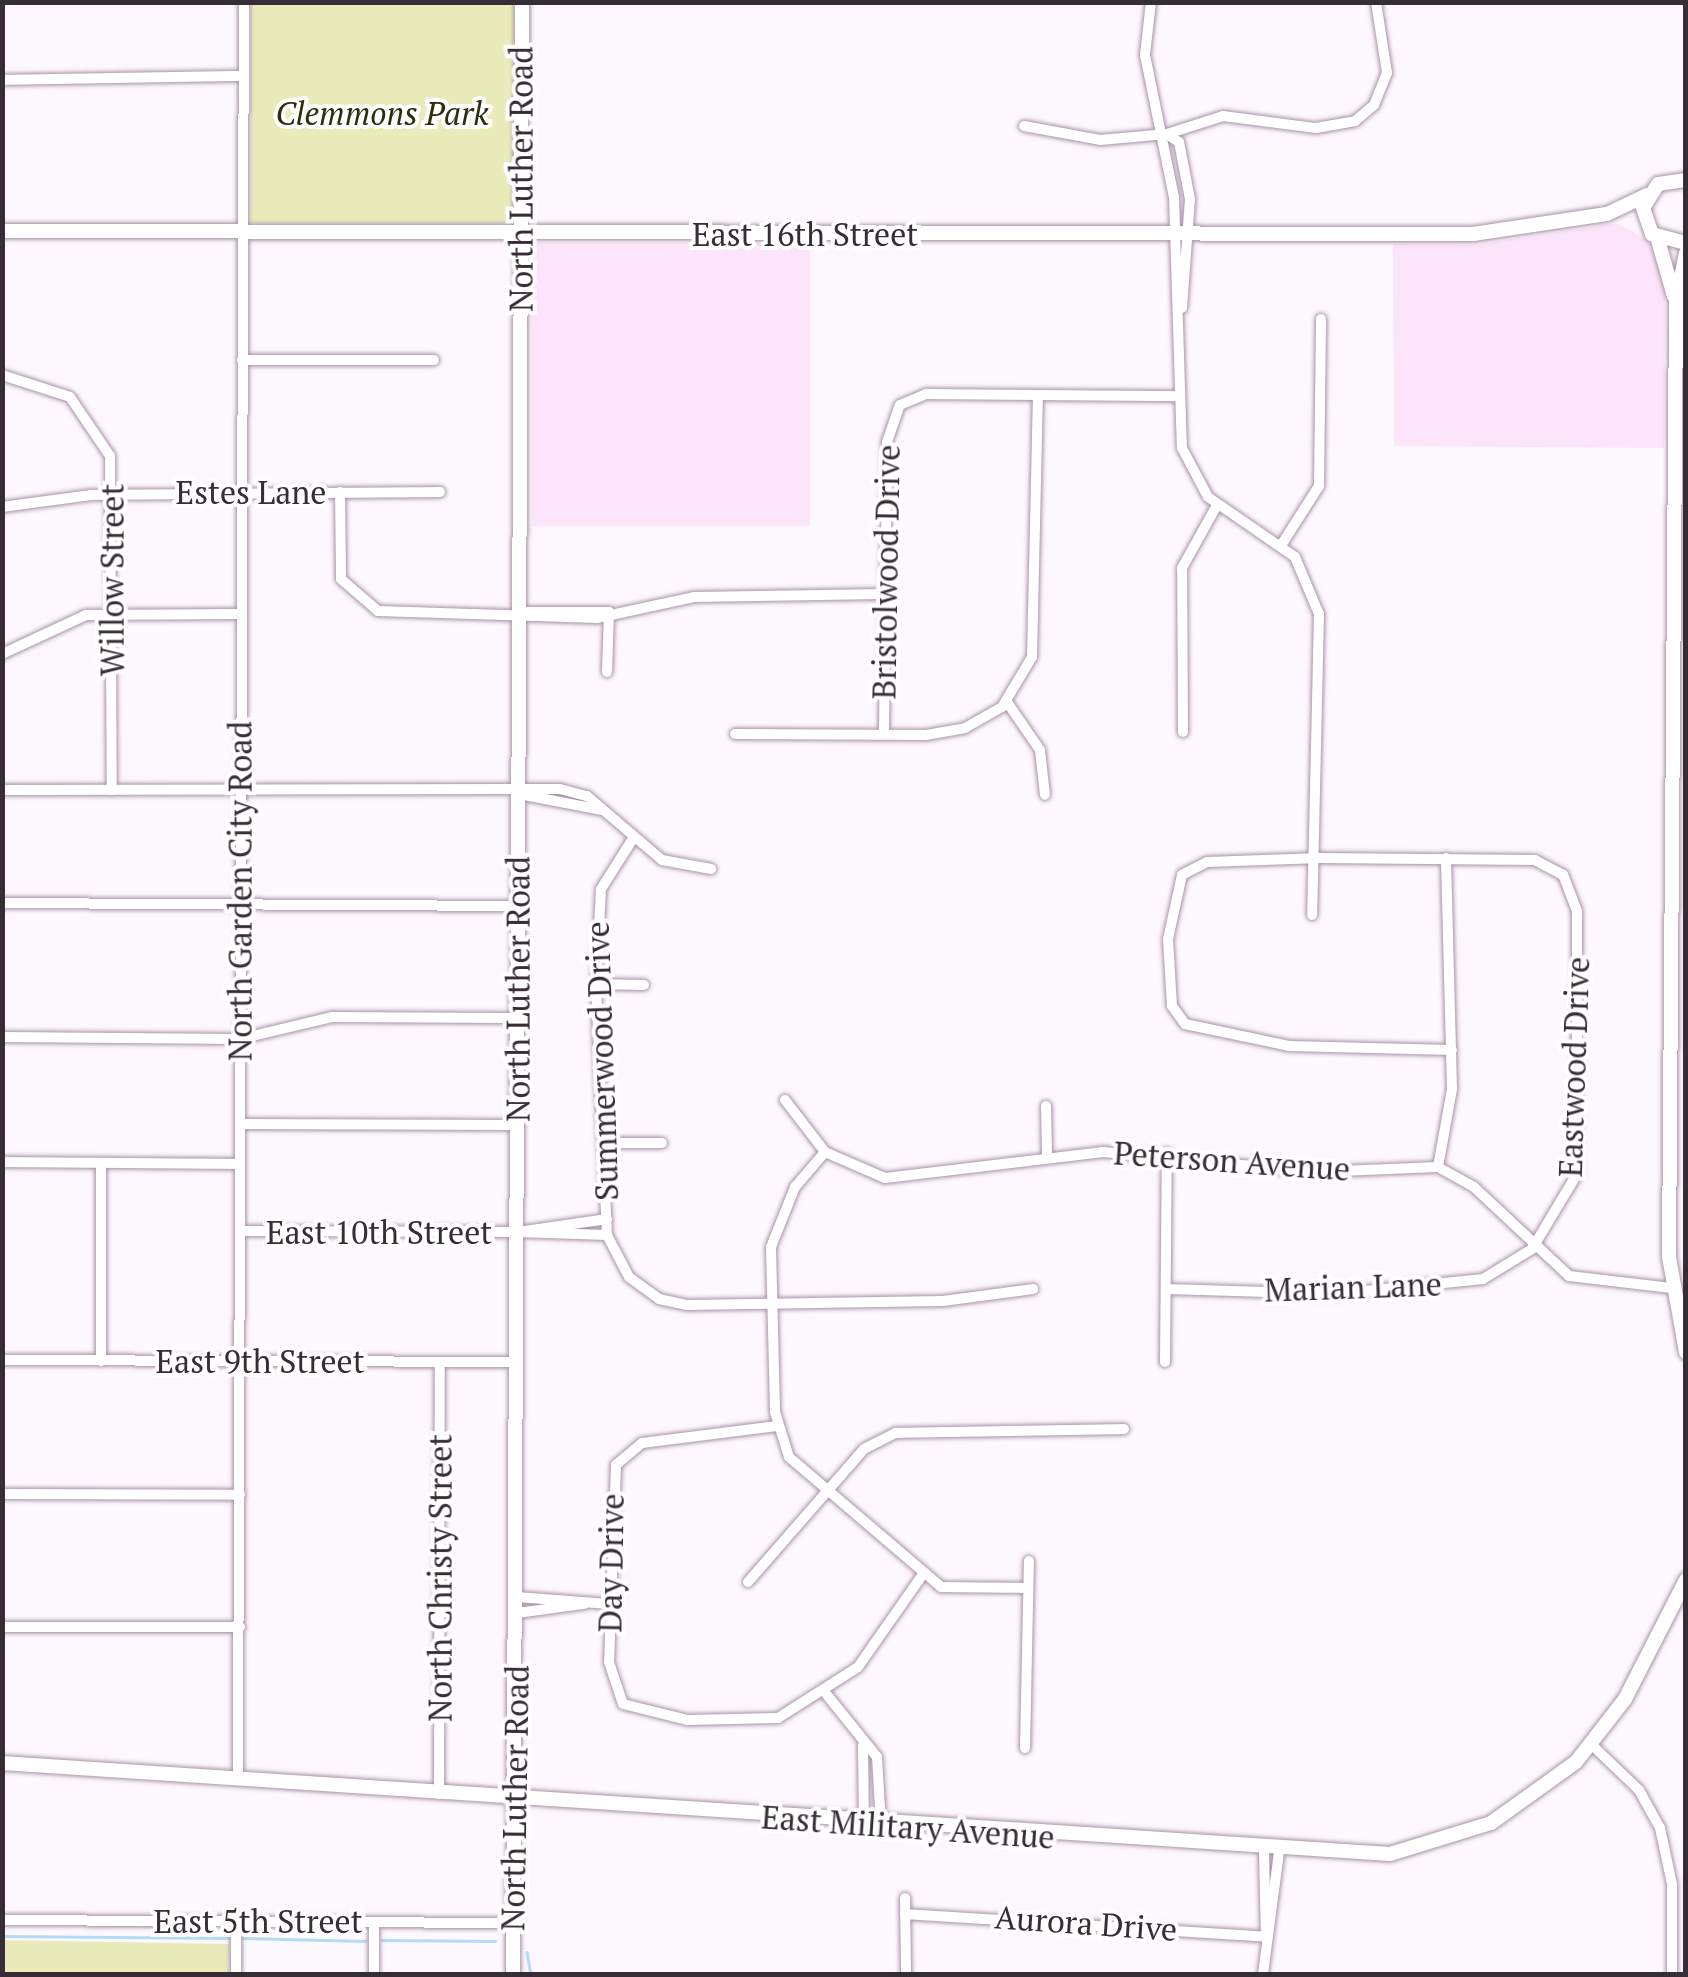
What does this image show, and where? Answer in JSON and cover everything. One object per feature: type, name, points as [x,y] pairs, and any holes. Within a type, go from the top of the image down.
[{"type":"main road","name":"North Luther Road","points":[[513,1974],[522,2]]},
{"type":"main road","name":"East 16th Street","points":[[2,231],[1473,234],[1607,214],[1686,180]]},
{"type":"main road","points":[[1647,195],[1646,224],[1658,240],[1676,302]]},
{"type":"main road","name":"East 16th Street","points":[[1607,214],[1646,224]]},
{"type":"main road","points":[[1658,240],[1686,243]]},
{"type":"main road","points":[[1686,254],[1676,302],[1671,1288],[1686,1352]]},
{"type":"main road","name":"East Military Avenue","points":[[2,1763],[1272,1852],[1390,1854],[1455,1837],[1524,1803],[1592,1745],[1686,1580]]},
{"type":"main road","points":[[1665,1622],[1686,1598]]},
{"type":"street","name":"North Garden City Road","points":[[238,1780],[244,2]]},
{"type":"street","points":[[1150,2],[1146,55],[1167,134],[1179,142],[1188,177],[1181,235],[1180,319],[1180,396],[1188,464],[1218,505],[1282,544],[1320,614],[1320,858],[1312,914]]},
{"type":"street","points":[[1024,126],[1100,140],[1167,134],[1224,116],[1316,128],[1365,115],[1387,73],[1376,2]]},
{"type":"street","points":[[2,80],[243,76]]},
{"type":"street","points":[[1282,544],[1319,486],[1321,319]]},
{"type":"street","points":[[242,360],[434,360]]},
{"type":"street","name":"Willow Street","points":[[2,375],[56,387],[85,410],[107,444],[115,494],[112,790]]},
{"type":"street","name":"Bristolwood Drive","points":[[884,734],[895,412],[926,394],[1038,395]]},
{"type":"street","points":[[735,734],[884,734],[965,728],[1006,702],[1028,671],[1035,630],[1038,395],[1180,396]]},
{"type":"street","name":"Estes Lane","points":[[2,506],[115,494],[241,490],[440,492]]},
{"type":"street","points":[[340,492],[341,579],[363,606],[610,612],[694,597],[886,594]]},
{"type":"street","points":[[1183,732],[1182,568],[1218,505]]},
{"type":"street","points":[[607,672],[610,612]]},
{"type":"street","points":[[2,654],[67,620],[241,614]]},
{"type":"street","points":[[1006,702],[1040,750],[1045,795]]},
{"type":"street","points":[[2,790],[575,792],[603,810],[662,860],[711,869]]},
{"type":"street","points":[[519,794],[603,810]]},
{"type":"street","name":"Summerwood Drive","points":[[607,1235],[608,1143],[596,1076],[602,889],[634,837]]},
{"type":"street","points":[[1452,1050],[1289,1046],[1201,1031],[1177,1018],[1168,939],[1182,875],[1208,862],[1446,858],[1452,1050],[1438,1167],[1474,1187],[1532,1249],[1591,1284],[1671,1288]]},
{"type":"street","name":"Eastwood Drive","points":[[1446,858],[1535,860],[1563,875],[1577,911],[1577,1174],[1532,1249]]},
{"type":"street","points":[[2,903],[519,906]]},
{"type":"street","points":[[596,984],[644,984]]},
{"type":"street","points":[[2,1037],[240,1039],[332,1016],[518,1018]]},
{"type":"street","name":"Peterson Avenue","points":[[785,1100],[825,1152],[858,1172],[911,1180],[1047,1154],[1167,1152],[1315,1172],[1438,1167]]},
{"type":"street","points":[[1046,1106],[1047,1154]]},
{"type":"street","points":[[240,1124],[518,1124]]},
{"type":"street","points":[[608,1143],[662,1143]]},
{"type":"street","points":[[825,1152],[777,1222],[771,1304],[777,1426],[789,1457],[923,1574],[959,1593],[1028,1588]]},
{"type":"street","points":[[1165,1362],[1167,1152]]},
{"type":"street","points":[[2,1162],[240,1164]]},
{"type":"street","points":[[101,1163],[101,1361]]},
{"type":"street","points":[[518,1232],[607,1220]]},
{"type":"street","name":"East 10th Street","points":[[240,1232],[518,1232]]},
{"type":"street","points":[[518,1232],[607,1235],[629,1277],[659,1299],[771,1304],[943,1302],[1033,1288]]},
{"type":"street","name":"Marian Lane","points":[[1166,1289],[1400,1290],[1483,1279],[1532,1249]]},
{"type":"street","name":"East 9th Street","points":[[2,1360],[517,1362]]},
{"type":"street","name":"North Christy Street","points":[[440,1362],[440,1794]]},
{"type":"street","name":"Day Drive","points":[[777,1426],[629,1449],[611,1485],[609,1604],[618,1698],[643,1714],[760,1722],[827,1695]]},
{"type":"street","points":[[748,1582],[864,1450],[896,1433],[1124,1429]]},
{"type":"street","points":[[2,1494],[240,1494]]},
{"type":"street","points":[[1026,1748],[1029,1562]]},
{"type":"street","points":[[881,1825],[884,1778],[827,1695],[877,1644],[923,1574]]},
{"type":"street","points":[[517,1605],[609,1604]]},
{"type":"street","points":[[2,1627],[240,1627]]},
{"type":"street","points":[[864,1745],[864,1824]]},
{"type":"street","points":[[1592,1745],[1639,1790],[1660,1828],[1672,1884],[1672,1974]]},
{"type":"street","points":[[1263,1974],[1272,1852]]},
{"type":"street","points":[[905,1898],[906,1974]]},
{"type":"street","name":"Aurora Drive","points":[[905,1914],[1266,1936]]},
{"type":"street","name":"East 5th Street","points":[[2,1920],[514,1923]]},
{"type":"street","points":[[236,1921],[236,1974]]},
{"type":"street","points":[[374,1922],[374,1974]]},
{"type":"shaded area","points":[[1617,223],[1648,240],[1665,284],[1664,448],[1394,446],[1393,244],[1474,245]]},
{"type":"shaded area","points":[[532,243],[810,243],[810,526],[532,526]]},
{"type":"green space","name":"Clemmons Park","points":[[251,3],[514,3],[514,223],[251,223]]},
{"type":"green space","points":[[3,1940],[229,1944],[228,1974],[2,1974]]},
{"type":"waterway","points":[[2,1936],[229,1938]]},
{"type":"waterway","points":[[243,1938],[365,1941]]},
{"type":"waterway","points":[[382,1940],[495,1941]]},
{"type":"waterway","points":[[527,1952],[531,1974]]}]
